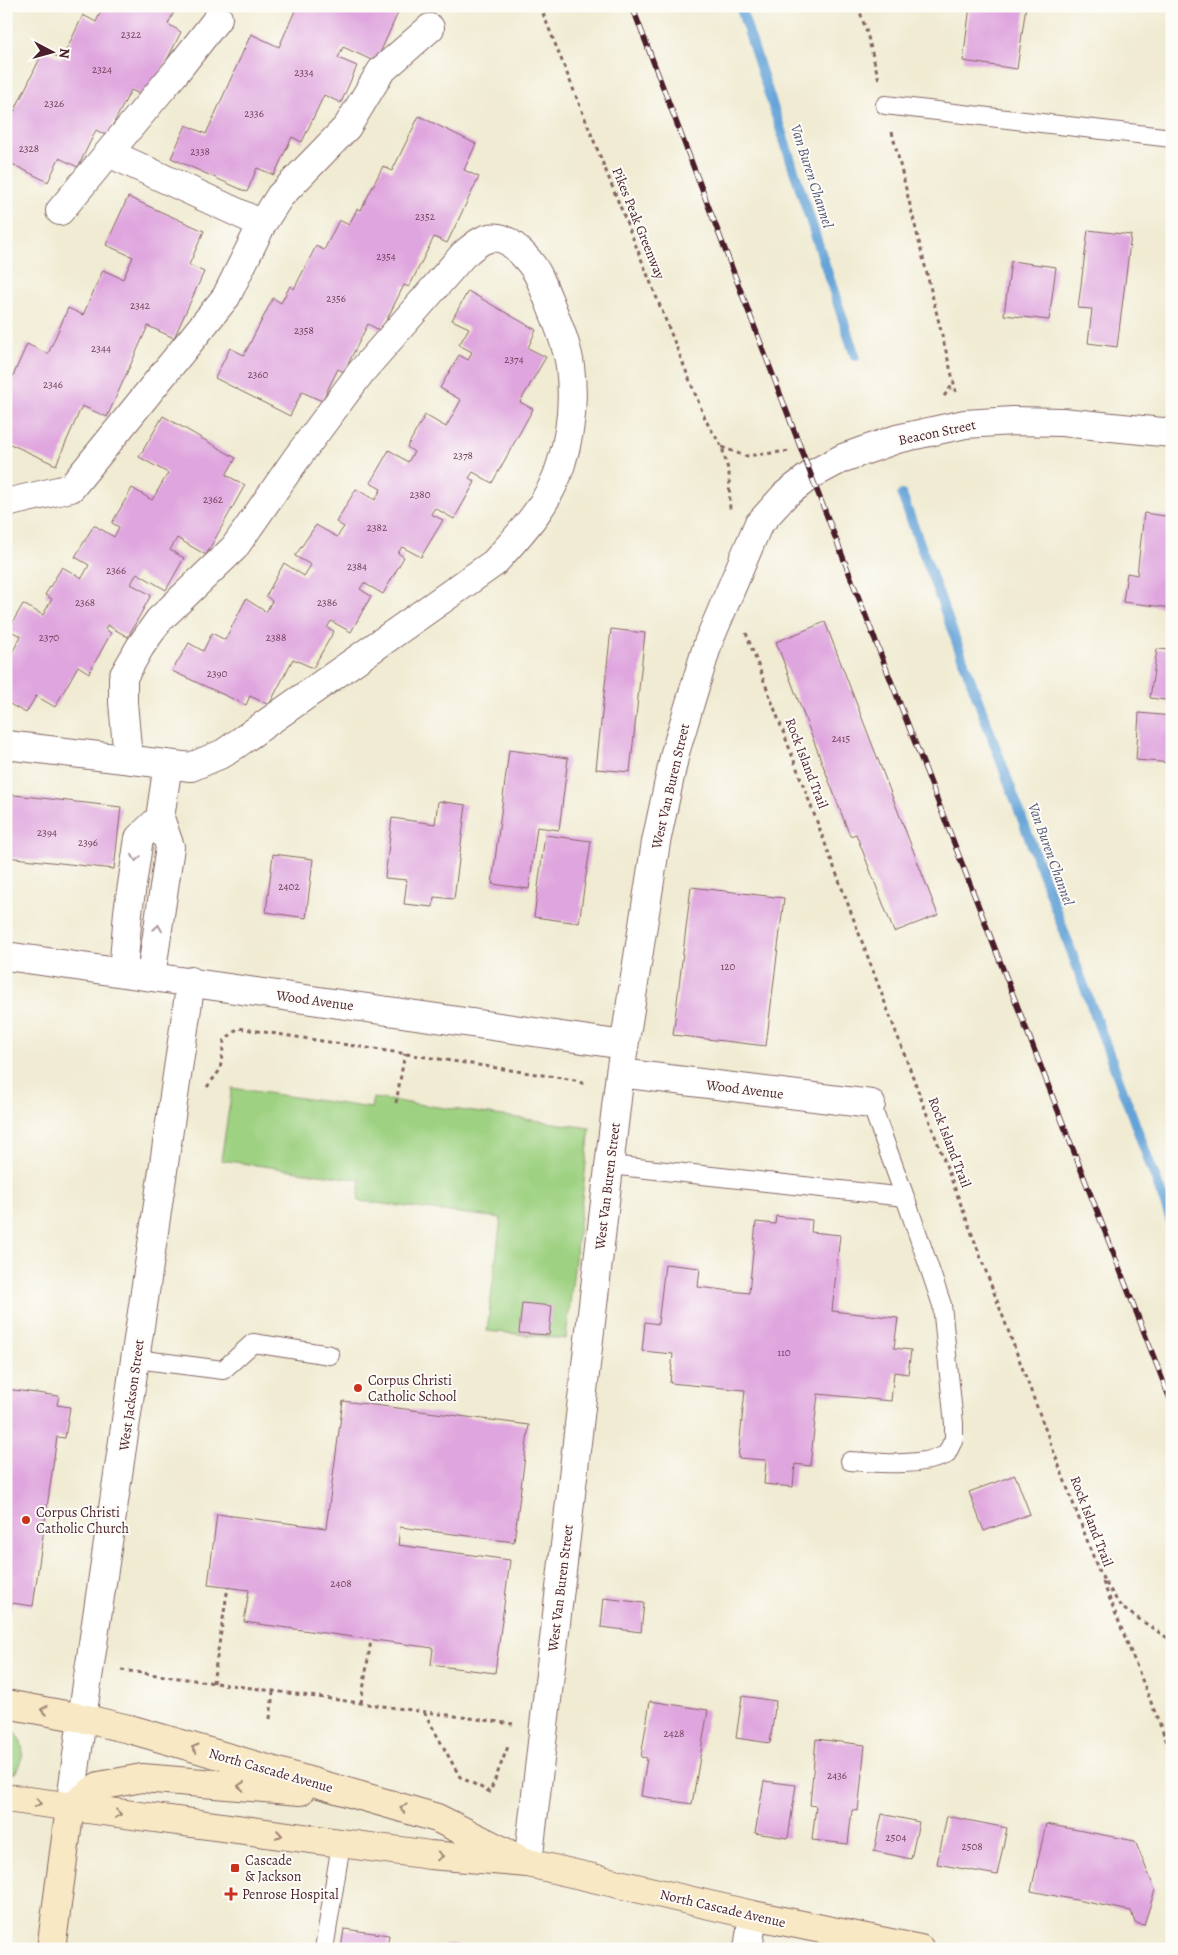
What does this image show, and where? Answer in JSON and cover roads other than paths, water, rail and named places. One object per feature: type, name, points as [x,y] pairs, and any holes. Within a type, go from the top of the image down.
[{"type":"main road","name":"North Cascade Avenue","points":[[6,1704],[82,1718],[133,1730],[437,1818],[528,1863]]},
{"type":"main road","points":[[51,1949],[70,1808],[99,1786],[142,1778],[359,1795]]},
{"type":"main road","name":"North Cascade Avenue","points":[[6,1798],[341,1844],[430,1855],[528,1863],[753,1915],[920,1949]]},
{"type":"street","points":[[60,211],[175,73],[218,18]]},
{"type":"street","points":[[6,503],[71,488],[226,297],[262,224],[280,196],[347,127],[380,70],[430,28]]},
{"type":"street","points":[[109,153],[262,224]]},
{"type":"street","points":[[6,745],[191,767],[224,753],[494,563],[522,533],[546,500],[561,464],[570,428],[572,391],[570,364],[561,333],[537,272],[518,249],[500,238],[482,239],[463,255],[361,372],[296,459],[234,548],[159,620],[140,647],[123,677],[123,702],[128,759]]},
{"type":"street","name":"Beacon Street","points":[[758,525],[785,495],[811,475],[843,458],[897,440],[965,424],[1013,421],[1062,422],[1172,433]]},
{"type":"street","name":"West Van Buren Street","points":[[528,1863],[624,1045],[656,842],[675,754],[708,643],[758,525]]},
{"type":"street","points":[[151,976],[170,847],[160,818],[168,764]]},
{"type":"street","points":[[123,972],[128,912],[139,838],[160,818]]},
{"type":"street","name":"Wood Avenue","points":[[6,956],[191,981],[624,1045]]},
{"type":"street","name":"West Jackson Street","points":[[70,1808],[191,981]]},
{"type":"street","name":"Wood Avenue","points":[[619,1086],[871,1104]]},
{"type":"street","points":[[748,1949],[753,1915]]},
{"type":"lane","points":[[885,105],[1172,138]]},
{"type":"lane","points":[[850,1461],[908,1464],[932,1460],[946,1455],[954,1439],[942,1305],[871,1104]]},
{"type":"lane","points":[[610,1165],[905,1197]]},
{"type":"lane","points":[[136,1359],[222,1370],[253,1344],[330,1355]]},
{"type":"lane","points":[[324,1949],[341,1844]]},
{"type":"waterway","name":"Van Buren Channel","points":[[740,6],[855,356]]},
{"type":"waterway","name":"Van Buren Channel","points":[[902,495],[1172,1223]]},
{"type":"railway","points":[[632,6],[811,475],[1172,1404]]},
{"type":"place","name":"Corpus Christi Catholic School","points":[[358,1388]]},
{"type":"place","name":"Corpus Christi Catholic Church","points":[[26,1520]]},
{"type":"place","name":"Cascade & Jackson","points":[[235,1868]]},
{"type":"place","name":"Penrose Hospital","points":[[231,1894]]}]
